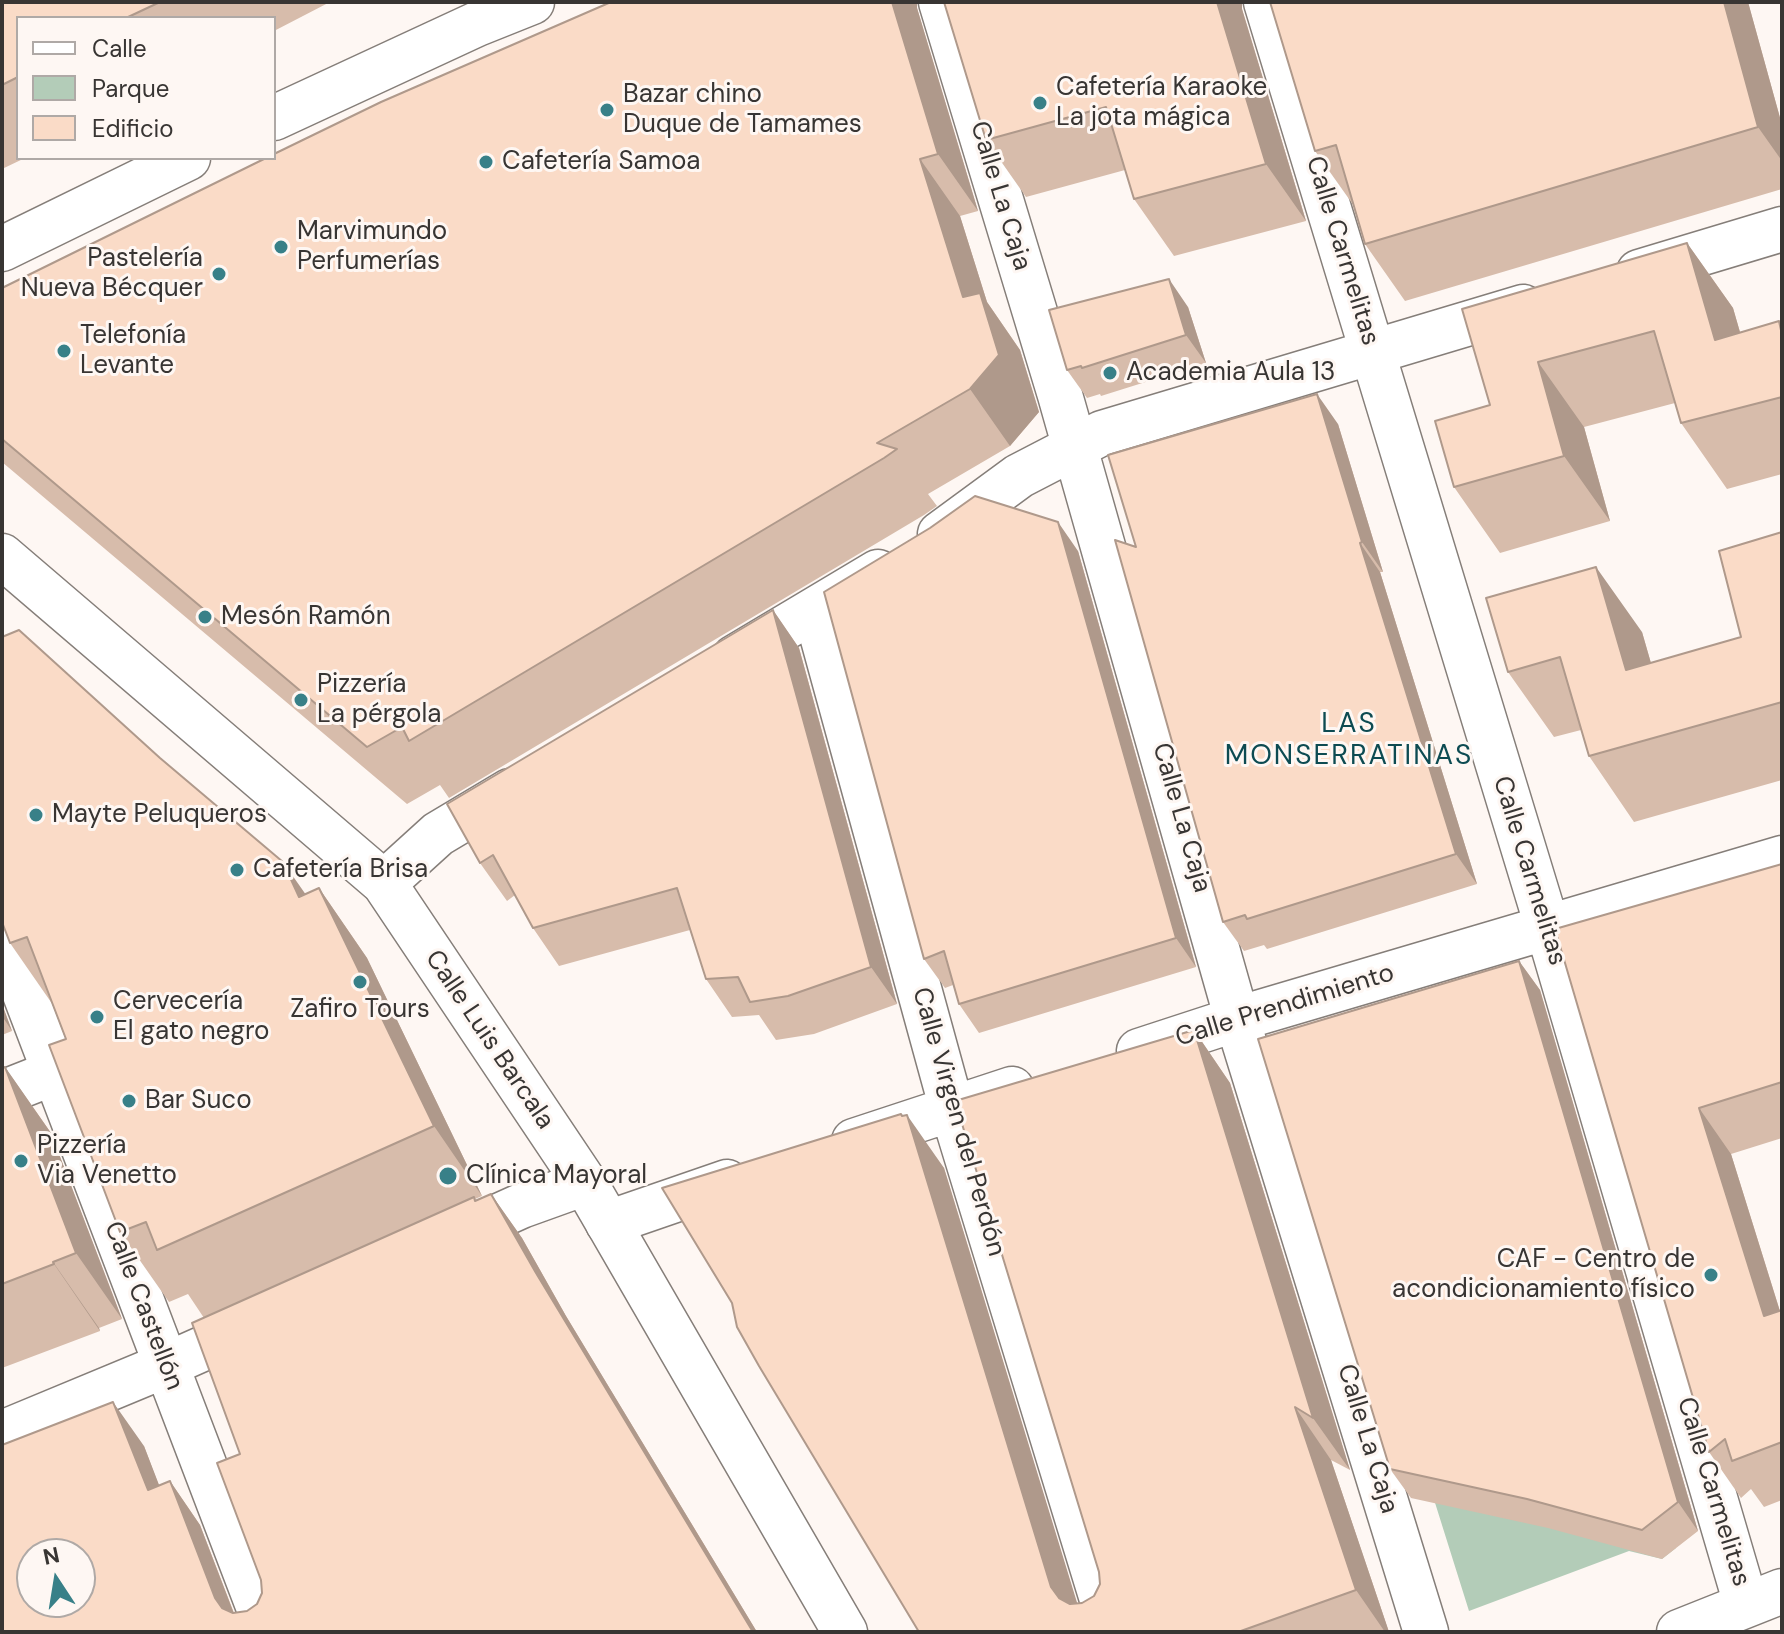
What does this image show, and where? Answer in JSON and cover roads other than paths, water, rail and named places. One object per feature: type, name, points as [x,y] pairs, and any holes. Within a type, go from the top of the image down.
[{"type":"street","points":[[276,117],[471,13],[532,2]]},
{"type":"street","name":"Calle La Caja","points":[[941,2],[1060,395],[1237,1019],[1426,1632]]},
{"type":"street","name":"Calle Carmelitas","points":[[1266,2],[1548,929],[1764,1598]]},
{"type":"street","points":[[2,249],[183,160]]},
{"type":"street","points":[[1599,284],[1782,229]]},
{"type":"street","points":[[694,682],[938,536],[1019,476],[1102,433],[1553,298]]},
{"type":"street","name":"Calle Luis Barcala","points":[[2,556],[384,883],[585,1183],[845,1632]]},
{"type":"street","name":"Calle Virgen del Perdón","points":[[815,610],[952,1109],[1112,1632]]},
{"type":"street","points":[[384,883],[438,834],[546,770]]},
{"type":"street","name":"Calle Prendimiento","points":[[1102,1062],[1782,858]]},
{"type":"street","name":"Calle Castellón","points":[[2,934],[268,1632]]},
{"type":"street","points":[[2,1093],[53,1073]]},
{"type":"street","points":[[811,1155],[1043,1080]]},
{"type":"street","points":[[608,1223],[766,1170]]},
{"type":"street","points":[[408,1257],[521,1206],[585,1183]]},
{"type":"street","points":[[2,1433],[294,1308]]},
{"type":"street","points":[[1679,1632],[1764,1598]]},
{"type":"place","name":"Cafetería Karaoke La jota mágica","points":[[1040,103]]},
{"type":"place","name":"Bazar chino Duque de Tamames","points":[[607,110]]},
{"type":"place","name":"Cafetería Samoa","points":[[486,162]]},
{"type":"place","name":"Marvimundo Perfumerías","points":[[281,247]]},
{"type":"place","name":"Pastelería Nueva Bécquer","points":[[219,274]]},
{"type":"place","name":"Telefonía Levante","points":[[64,351]]},
{"type":"place","name":"Academia Aula 13","points":[[1110,373]]},
{"type":"place","name":"Mesón Ramón","points":[[205,617]]},
{"type":"place","name":"Pizzería La pérgola","points":[[301,700]]},
{"type":"place","name":"Mayte Peluqueros","points":[[36,815]]},
{"type":"place","name":"Cafetería Brisa","points":[[237,870]]},
{"type":"place","name":"Zafiro Tours","points":[[360,982]]},
{"type":"place","name":"Cervecería El gato negro","points":[[97,1017]]},
{"type":"place","name":"Bar Suco","points":[[129,1101]]},
{"type":"place","name":"Pizzería Via Venetto","points":[[21,1161]]},
{"type":"place","name":"Clínica Mayoral","points":[[448,1176]]},
{"type":"place","name":"CAF - Centro de acondicionamiento físico","points":[[1711,1275]]},
{"type":"district","name":"LAS MONSERRATINAS","points":[[1349,741]]}]
